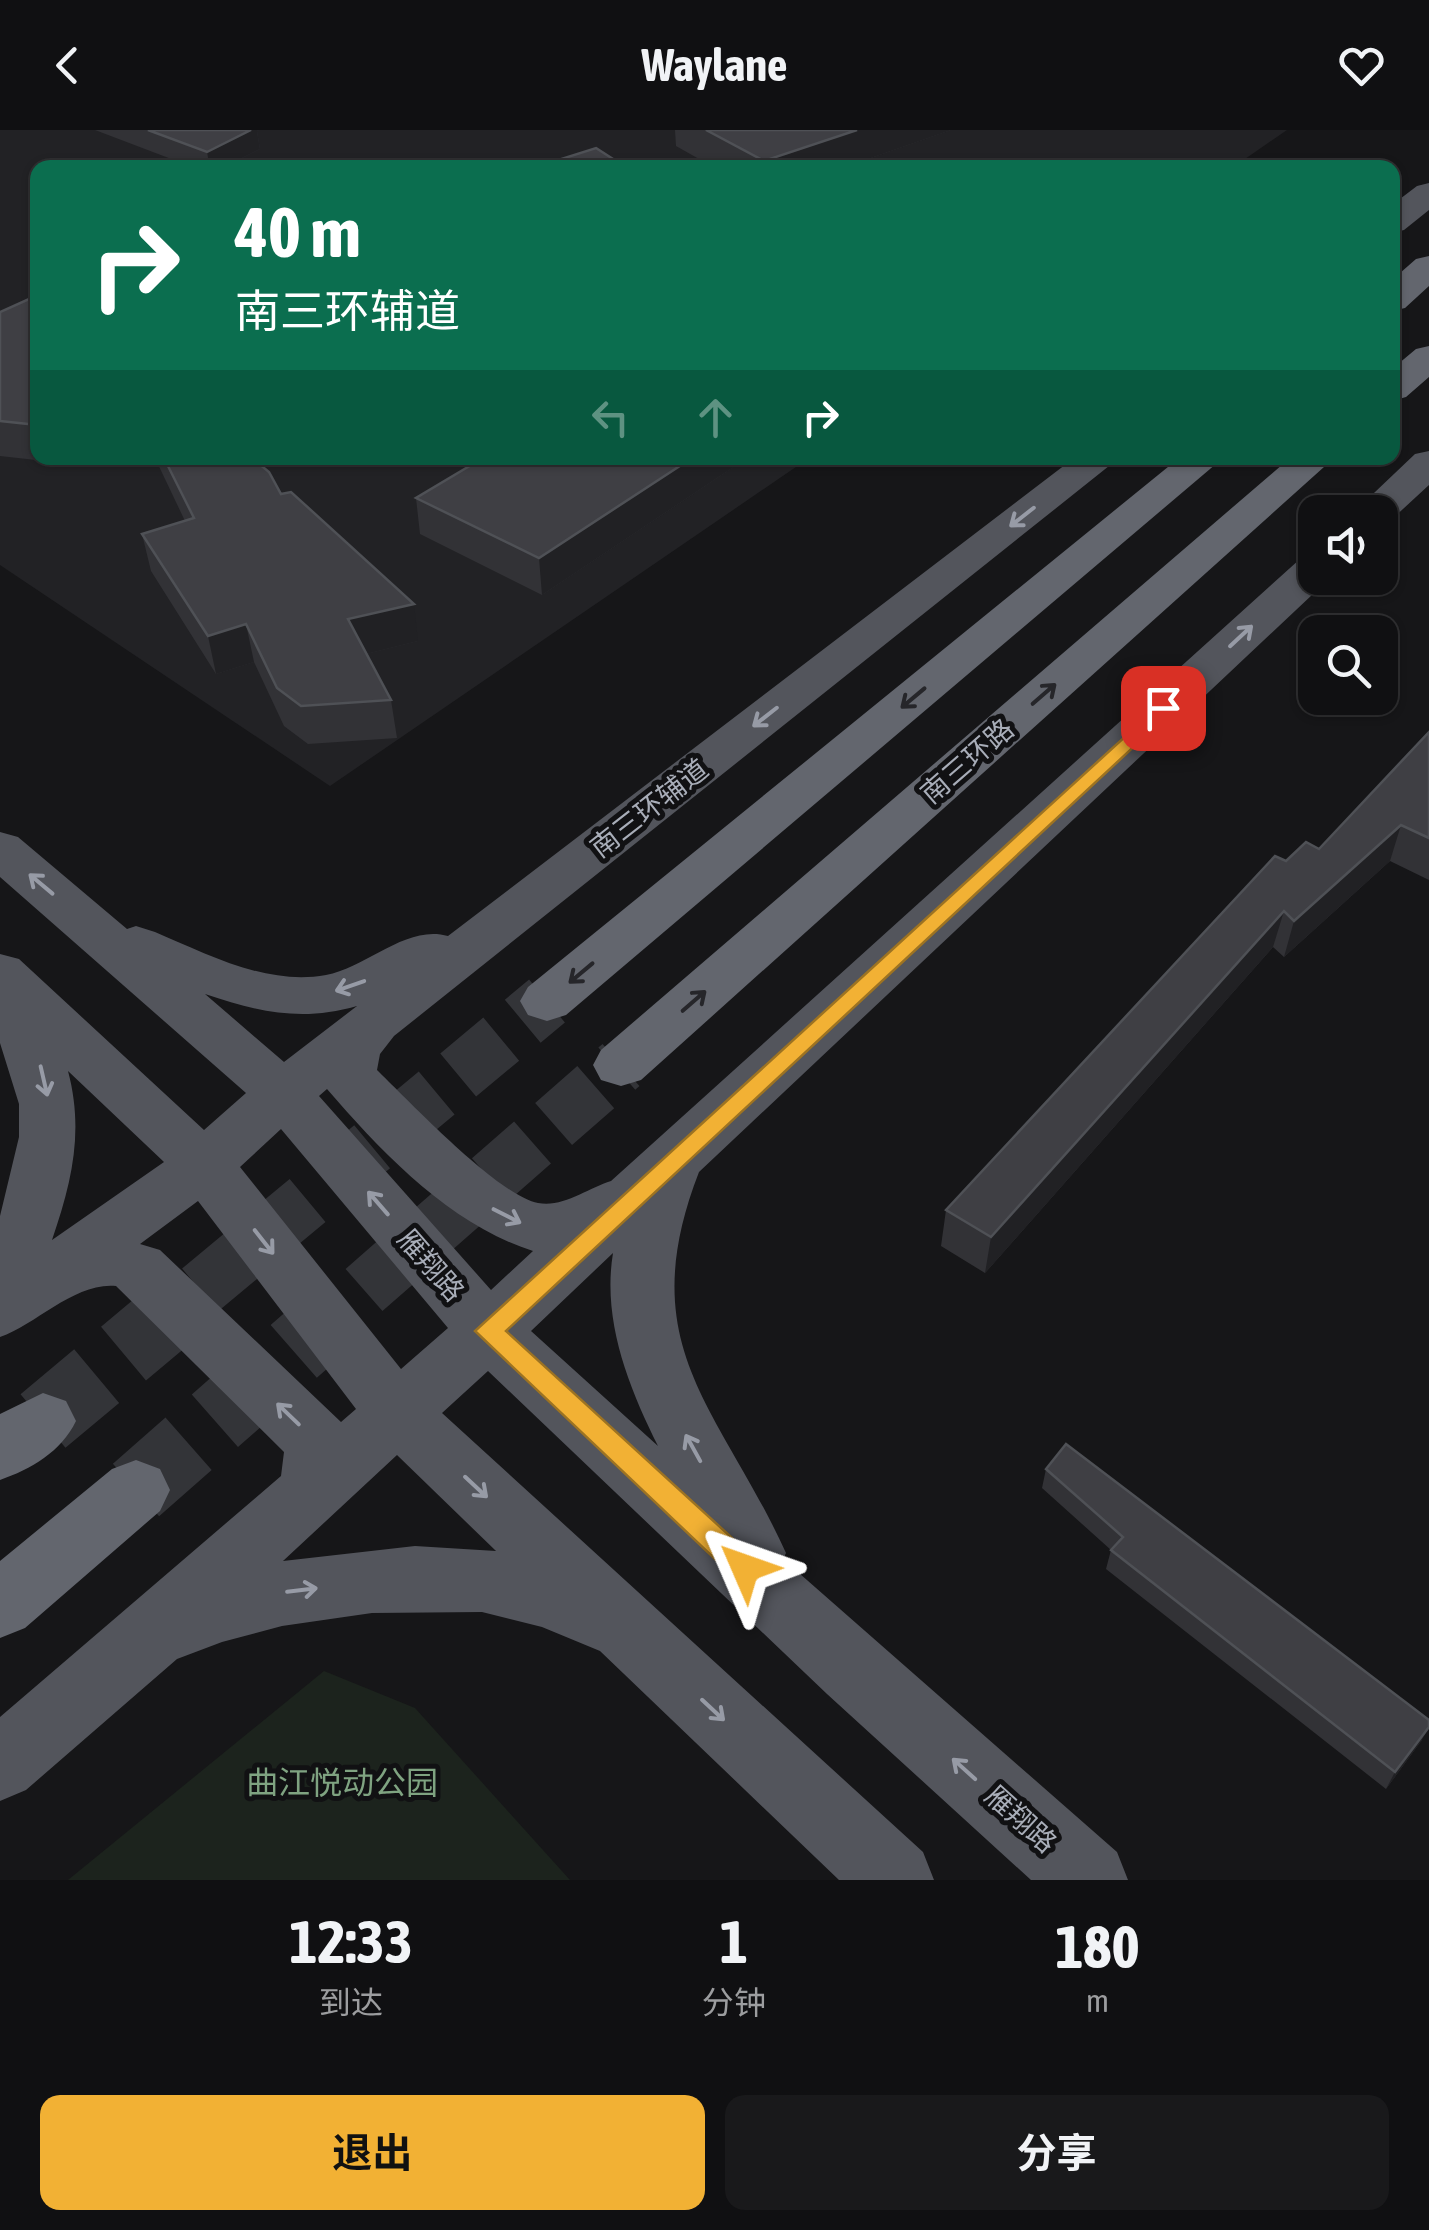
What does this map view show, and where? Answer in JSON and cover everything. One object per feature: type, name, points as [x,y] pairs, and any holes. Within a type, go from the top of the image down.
[{"type":"highway","points":[[1400,293],[1429,268]]},
{"type":"highway","points":[[1400,382],[1429,357]]},
{"type":"highway","points":[[547,1001],[1195,465]]},
{"type":"highway","name":"南三环路","points":[[621,1065],[1306,465]]},
{"type":"highway","points":[[0,1605],[136,1490]]},
{"type":"main road","points":[[1400,217],[1429,194]]},
{"type":"main road","points":[[1394,495],[1429,463]]},
{"type":"main road","name":"南三环辅道","points":[[11,1296],[204,1166],[283,1093],[1090,465]]},
{"type":"main road","points":[[0,1764],[118,1666],[397,1414],[1298,584]]},
{"type":"main road","name":"雁翔路","points":[[0,848],[283,1093],[488,1331],[1089,1880]]},
{"type":"main road","points":[[86,923],[191,969],[306,997],[374,978],[533,899]]},
{"type":"main road","points":[[0,973],[204,1166],[397,1414],[895,1880]]},
{"type":"main road","points":[[0,996],[36,1052],[46,1077],[51,1116],[46,1165],[8,1279],[11,1296],[110,1258],[138,1268],[317,1442],[317,1474],[305,1496]]},
{"type":"main road","points":[[374,1023],[354,1049],[348,1076],[495,1212],[530,1227],[571,1226],[660,1173]]},
{"type":"main road","points":[[660,1173],[649,1210],[638,1290],[652,1357],[679,1424],[774,1595]]},
{"type":"main road","points":[[118,1666],[195,1616],[275,1593],[370,1582],[478,1579],[560,1599],[636,1637]]},
{"type":"shaded area","points":[[0,130],[1287,130],[1244,160],[30,160],[30,465],[799,465],[330,786],[0,565]]},
{"type":"green space","name":"曲江悦动公园","points":[[324,1671],[415,1708],[570,1880],[68,1880]]},
{"type":"building","points":[[148,130],[251,130],[207,152]]},
{"type":"building","points":[[706,130],[857,130],[767,160]]},
{"type":"building","points":[[596,148],[615,160],[558,160]]},
{"type":"building","points":[[30,299],[30,424],[0,421],[0,312]]},
{"type":"building","points":[[168,465],[260,465],[281,494],[291,492],[414,604],[348,619],[391,700],[301,706],[277,688],[246,624],[208,636],[142,534],[194,518]]},
{"type":"building","points":[[471,465],[681,465],[539,558],[416,498]]},
{"type":"building","points":[[1429,732],[1429,838],[1401,825],[1294,921],[1284,911],[991,1237],[946,1210],[1275,856],[1286,861],[1306,842],[1319,849]]},
{"type":"building","points":[[1066,1444],[1429,1720],[1429,1727],[1395,1772],[1111,1550],[1123,1537],[1046,1469]]},
{"type":"tunnel","points":[[200,1290],[547,1001]]},
{"type":"tunnel","points":[[364,1290],[621,1065]]},
{"type":"tunnel","points":[[43,1421],[203,1287]]},
{"type":"tunnel","points":[[136,1490],[367,1287]]},
{"type":"route","points":[[745,1568],[488,1331],[1163,708]]}]
